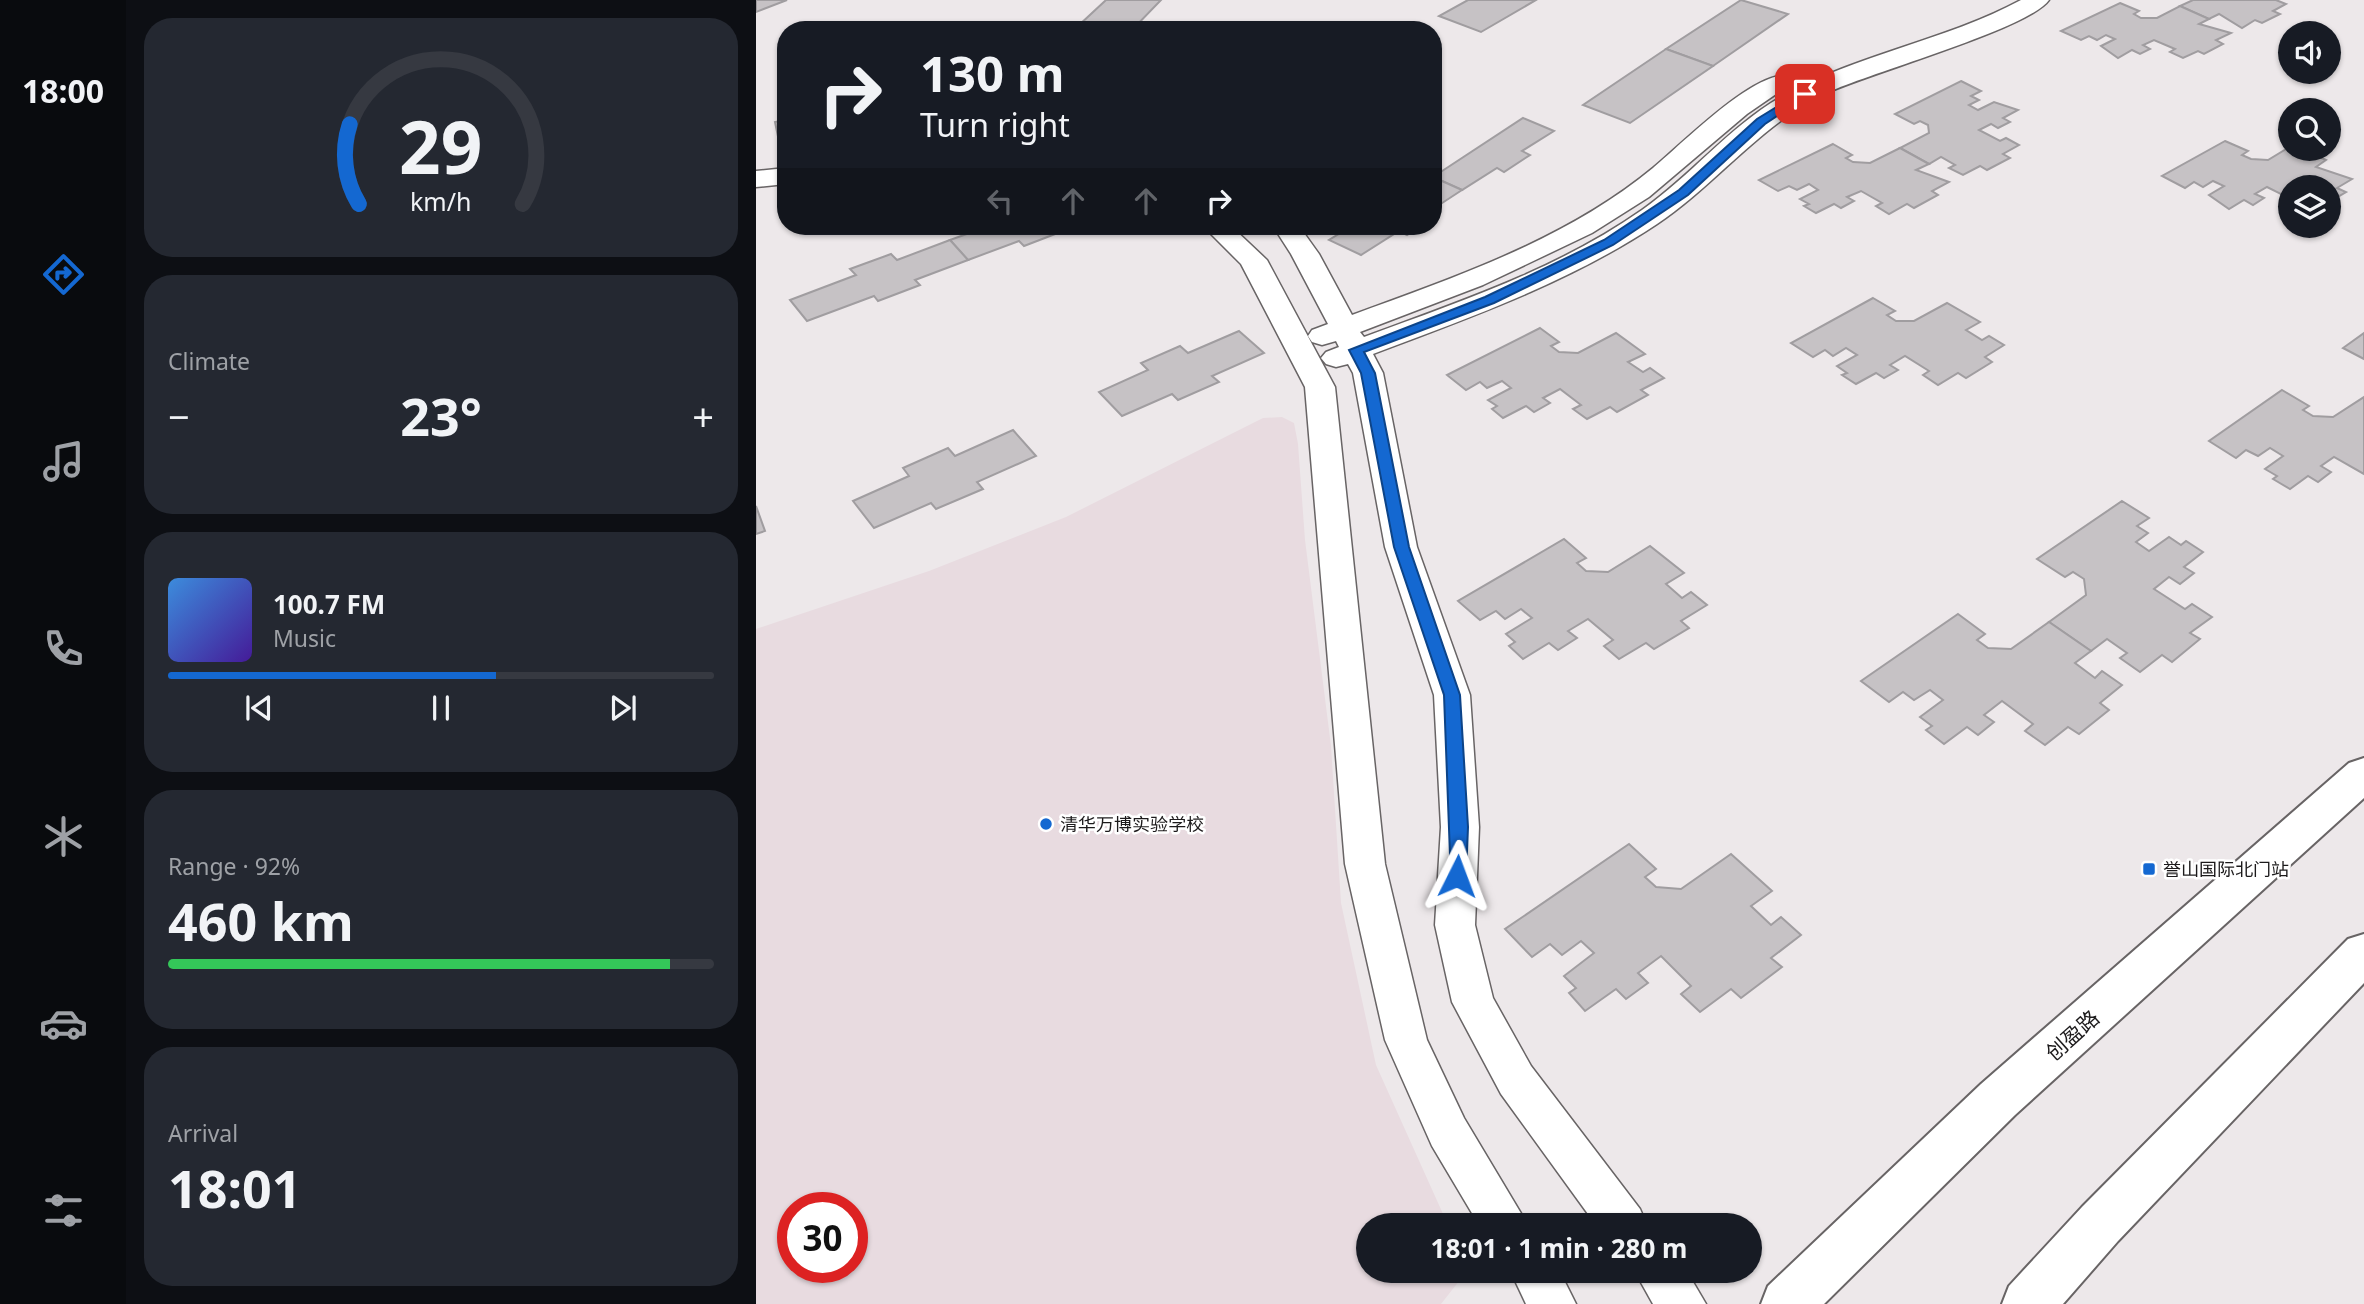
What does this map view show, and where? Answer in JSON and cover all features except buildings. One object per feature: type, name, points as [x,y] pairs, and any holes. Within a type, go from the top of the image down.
[{"type":"street","points":[[1304,356],[1350,339],[1510,265],[1582,228],[1654,181],[1733,111],[1797,74],[1940,25],[1995,0]]},
{"type":"street","points":[[1350,339],[1489,300],[1609,243],[1684,192],[1761,121],[1821,86],[1962,37],[2038,0]]},
{"type":"street","points":[[756,179],[777,177]]},
{"type":"street","points":[[1226,235],[1253,260],[1320,387],[1365,864],[1406,1040],[1448,1132],[1498,1213]]},
{"type":"street","points":[[1292,235],[1305,254],[1368,373],[1401,547],[1452,695],[1460,827],[1455,926],[1473,1002],[1516,1080],[1615,1213]]},
{"type":"street","name":"创盈路","points":[[1787,1304],[1871,1219],[2200,918],[2364,774]]},
{"type":"street","points":[[2028,1304],[2110,1214],[2364,953]]},
{"type":"street","points":[[1540,1283],[1552,1304]]},
{"type":"street","points":[[1667,1283],[1682,1304]]},
{"type":"shaded area","name":"清华万博实验学校","points":[[1282,417],[1294,423],[1305,540],[1331,746],[1341,903],[1376,1065],[1443,1213],[1356,1213],[1356,1283],[1458,1283],[1441,1304],[756,1304],[756,629],[929,571],[1066,517],[1263,418]]},
{"type":"place","name":"清华万博实验学校","points":[[1046,824]]},
{"type":"place","name":"誉山国际北门站","points":[[2149,869]]},
{"type":"route","points":[[1457,876],[1460,827],[1452,695],[1401,547],[1368,373],[1356,350],[1532,282],[1609,243],[1684,192],[1714,166],[1735,142],[1761,121],[1805,94]]}]
